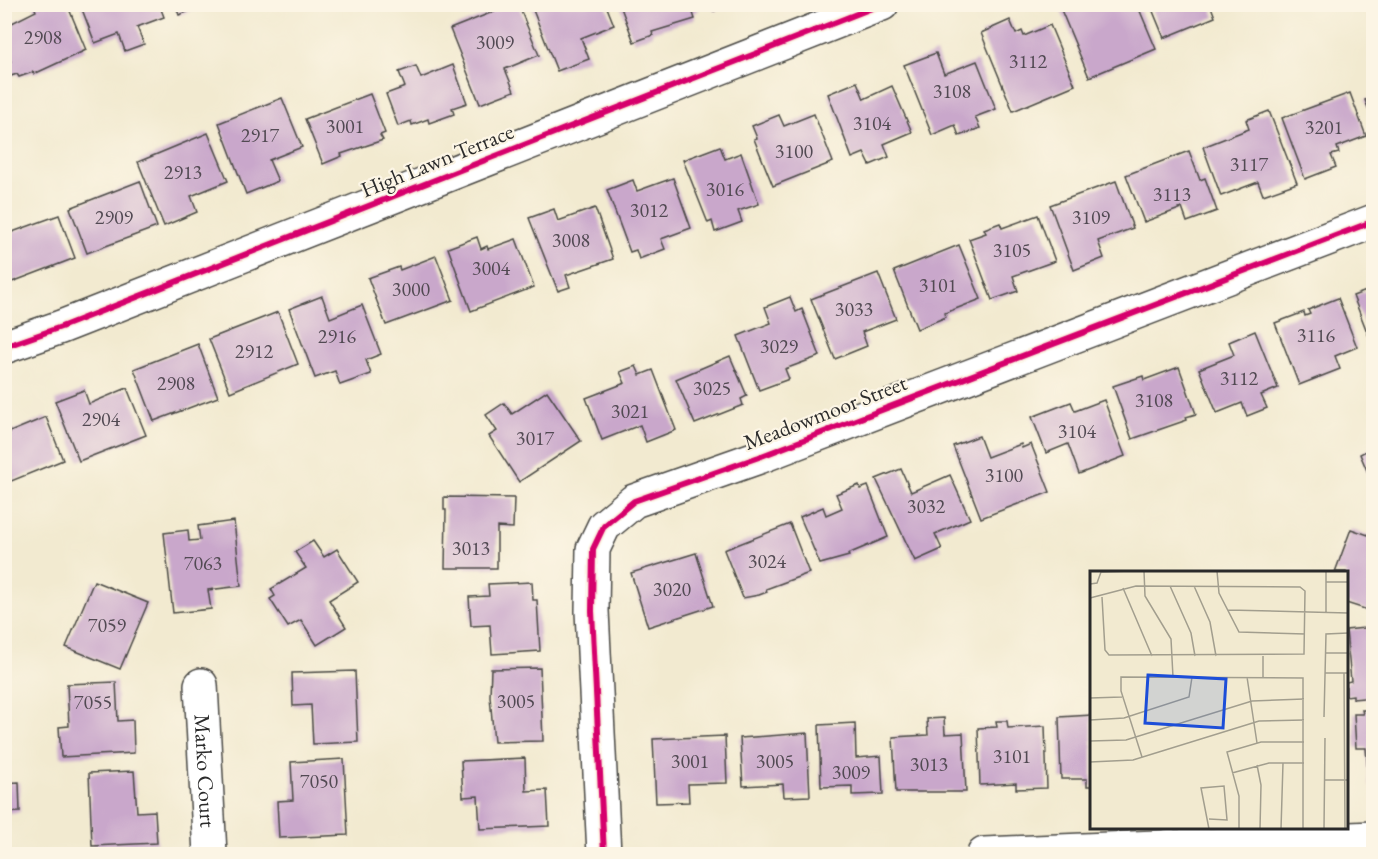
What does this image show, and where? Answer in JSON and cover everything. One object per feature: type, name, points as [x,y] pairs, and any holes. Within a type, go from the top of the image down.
[{"type":"street","name":"High Lawn Terrace","points":[[4,346],[61,327],[882,4]]},
{"type":"street","name":"Meadowmoor Street","points":[[604,855],[592,611],[593,549],[604,526],[634,501],[759,457],[1374,221]]},
{"type":"street","name":"Marko Court","points":[[201,685],[210,855]]},
{"type":"street","points":[[984,855],[1374,838]]},
{"type":"building","points":[[33,4],[67,4],[86,50],[34,74],[33,72],[19,77],[17,74],[11,76],[5,64],[11,62],[4,46],[4,27],[36,11]]},
{"type":"building","points":[[80,4],[159,4],[164,17],[137,27],[144,44],[125,51],[119,34],[95,43]]},
{"type":"building","points":[[175,4],[206,4],[206,5],[179,15]]},
{"type":"building","points":[[518,4],[539,55],[505,69],[514,91],[480,104],[450,29]]},
{"type":"building","points":[[711,4],[731,4],[731,5],[714,11]]},
{"type":"building","points":[[1137,4],[1156,49],[1089,77],[1059,5]]},
{"type":"building","points":[[1150,4],[1210,4],[1215,17],[1164,38]]},
{"type":"building","points":[[531,5],[606,5],[614,25],[581,38],[589,59],[557,71]]},
{"type":"building","points":[[620,5],[696,5],[699,10],[693,13],[695,19],[652,32],[653,35],[634,42]]},
{"type":"building","points":[[1010,20],[1016,34],[1022,31],[1024,36],[1050,25],[1075,85],[1013,111],[981,33]]},
{"type":"building","points":[[936,53],[944,74],[977,61],[996,109],[975,117],[980,128],[959,136],[955,125],[932,135],[904,65]]},
{"type":"building","points":[[453,65],[467,103],[452,108],[454,114],[429,123],[428,119],[412,125],[411,121],[398,126],[386,94],[405,87],[399,72],[416,66],[421,78]]},
{"type":"building","points":[[4,77],[9,90],[4,92]]},
{"type":"building","points":[[857,82],[864,99],[892,86],[912,132],[884,144],[889,157],[870,165],[864,153],[852,158],[828,94]]},
{"type":"building","points":[[1350,93],[1366,136],[1337,147],[1339,153],[1331,155],[1336,167],[1305,179],[1282,118]]},
{"type":"building","points":[[370,94],[385,133],[380,135],[383,140],[341,154],[342,156],[323,164],[305,119]]},
{"type":"building","points":[[1374,97],[1374,121],[1373,121],[1365,100]]},
{"type":"building","points":[[282,98],[302,147],[269,160],[278,181],[246,194],[219,123]]},
{"type":"building","points":[[1269,111],[1297,183],[1263,195],[1258,182],[1221,196],[1203,147],[1249,129],[1246,120]]},
{"type":"building","points":[[814,114],[833,162],[773,186],[754,139],[757,138],[752,126],[779,115],[784,126]]},
{"type":"building","points":[[208,133],[228,181],[191,196],[197,212],[164,226],[138,162]]},
{"type":"building","points":[[720,146],[725,159],[741,153],[759,204],[738,211],[742,222],[715,232],[712,221],[708,223],[683,160]]},
{"type":"building","points":[[1189,151],[1200,180],[1205,178],[1217,211],[1187,222],[1182,208],[1144,222],[1126,175]]},
{"type":"building","points":[[673,178],[691,228],[661,239],[665,249],[639,259],[636,250],[630,252],[607,190],[633,180],[637,191]]},
{"type":"building","points":[[140,181],[157,227],[87,253],[70,208]]},
{"type":"building","points":[[1116,181],[1133,228],[1098,241],[1104,258],[1074,270],[1050,205]]},
{"type":"building","points":[[595,208],[613,259],[566,275],[570,287],[558,291],[529,218],[554,209],[558,221]]},
{"type":"building","points":[[59,215],[75,258],[12,282],[4,263],[4,235]]},
{"type":"building","points":[[1038,215],[1055,261],[1013,276],[1018,291],[992,300],[969,239],[986,233],[984,229],[1000,223],[1002,228]]},
{"type":"building","points":[[477,237],[481,249],[487,246],[488,249],[516,239],[534,287],[471,311],[448,248]]},
{"type":"building","points":[[959,245],[981,299],[945,313],[946,317],[917,329],[894,271]]},
{"type":"building","points":[[436,256],[453,300],[386,325],[368,278],[399,267],[400,270]]},
{"type":"building","points":[[878,273],[896,319],[862,332],[867,346],[835,359],[811,299]]},
{"type":"building","points":[[1374,288],[1374,347],[1373,347],[1353,296]]},
{"type":"building","points":[[322,296],[330,318],[362,305],[381,354],[366,360],[371,374],[340,385],[335,371],[315,378],[289,309]]},
{"type":"building","points":[[790,297],[796,312],[802,309],[820,356],[785,369],[789,379],[759,390],[738,336],[771,323],[765,307]]},
{"type":"building","points":[[1338,298],[1357,347],[1335,356],[1340,369],[1299,385],[1275,323],[1304,312],[1305,316],[1310,314],[1308,310]]},
{"type":"building","points":[[278,312],[298,364],[230,392],[209,339]]},
{"type":"building","points":[[1255,331],[1278,388],[1261,395],[1267,408],[1247,416],[1242,403],[1217,413],[1199,369],[1234,355],[1229,342]]},
{"type":"building","points":[[198,344],[218,397],[154,421],[134,369]]},
{"type":"building","points":[[730,356],[747,396],[741,399],[743,405],[695,424],[676,379]]},
{"type":"building","points":[[636,366],[640,375],[653,370],[676,430],[646,442],[640,425],[602,440],[586,398],[625,383],[620,372]]},
{"type":"building","points":[[1179,367],[1196,414],[1186,417],[1187,420],[1132,439],[1113,386],[1143,376],[1144,380]]},
{"type":"building","points":[[127,388],[146,435],[79,461],[55,401],[84,390],[89,404]]},
{"type":"building","points":[[547,391],[581,441],[519,482],[489,436],[497,431],[486,415],[504,403],[512,414]]},
{"type":"building","points":[[1104,400],[1125,456],[1079,474],[1068,444],[1046,453],[1032,417],[1071,402],[1075,411]]},
{"type":"building","points":[[46,417],[63,460],[4,484],[4,418],[10,432]]},
{"type":"building","points":[[979,436],[987,457],[1021,444],[1022,448],[1031,444],[1050,492],[981,518],[953,446]]},
{"type":"building","points":[[1374,447],[1374,487],[1360,454]]},
{"type":"building","points":[[901,469],[911,492],[950,475],[970,519],[935,534],[942,549],[915,561],[876,479]]},
{"type":"building","points":[[859,485],[860,489],[868,486],[888,537],[848,554],[849,556],[820,564],[800,517],[823,507],[826,515],[842,508],[836,494]]},
{"type":"building","points":[[444,497],[514,498],[513,528],[497,527],[497,568],[445,568],[446,510],[444,510]]},
{"type":"building","points":[[234,521],[241,586],[208,590],[211,609],[173,613],[164,533],[188,530],[189,541],[200,540],[198,526]]},
{"type":"building","points":[[790,524],[809,573],[766,589],[767,592],[743,598],[724,550]]},
{"type":"building","points":[[1351,529],[1374,537],[1374,612],[1348,604],[1348,571],[1335,571]]},
{"type":"building","points":[[313,541],[324,557],[337,549],[358,582],[329,600],[346,627],[317,645],[301,620],[288,627],[270,599],[275,596],[271,589],[306,568],[295,552]]},
{"type":"building","points":[[696,553],[713,606],[648,627],[631,573]]},
{"type":"building","points":[[94,581],[148,603],[120,669],[66,647]]},
{"type":"building","points":[[532,582],[533,600],[537,600],[540,651],[492,654],[490,625],[471,626],[469,597],[489,596],[488,584]]},
{"type":"building","points":[[1374,627],[1374,697],[1353,699],[1353,695],[1348,696],[1348,682],[1351,681],[1348,630]]},
{"type":"building","points":[[540,668],[543,741],[494,742],[490,696],[491,669]]},
{"type":"building","points":[[355,671],[358,742],[313,744],[311,705],[293,706],[292,673]]},
{"type":"building","points":[[116,682],[118,721],[133,720],[134,753],[61,757],[59,727],[69,726],[67,684]]},
{"type":"building","points":[[1362,710],[1374,710],[1374,786],[1369,787],[1366,748],[1356,748],[1354,714],[1363,714]]},
{"type":"building","points":[[1090,715],[1090,786],[1087,786],[1087,779],[1061,779],[1059,717]]},
{"type":"building","points":[[944,718],[945,734],[963,733],[966,792],[896,792],[893,737],[928,735],[927,719]]},
{"type":"building","points":[[996,721],[1007,721],[1008,728],[1045,726],[1047,788],[1016,789],[1016,783],[980,785],[978,728],[997,727]]},
{"type":"building","points":[[855,723],[856,758],[881,756],[883,794],[852,795],[852,786],[821,787],[819,725]]},
{"type":"building","points":[[807,733],[810,796],[784,797],[783,784],[743,786],[740,738]]},
{"type":"building","points":[[725,736],[727,783],[688,784],[689,802],[656,803],[653,739]]},
{"type":"building","points":[[525,758],[526,791],[547,790],[549,826],[480,829],[478,796],[463,797],[461,761]]},
{"type":"building","points":[[344,759],[348,835],[279,838],[277,801],[293,800],[291,762]]},
{"type":"building","points":[[134,771],[137,812],[155,811],[157,843],[92,846],[89,773]]},
{"type":"building","points":[[19,782],[20,812],[4,813],[4,783]]},
{"type":"cycle path","points":[[4,347],[61,327],[882,4]]},
{"type":"cycle path","points":[[604,854],[592,611],[593,549],[604,526],[634,501],[759,457],[1374,221]]}]
